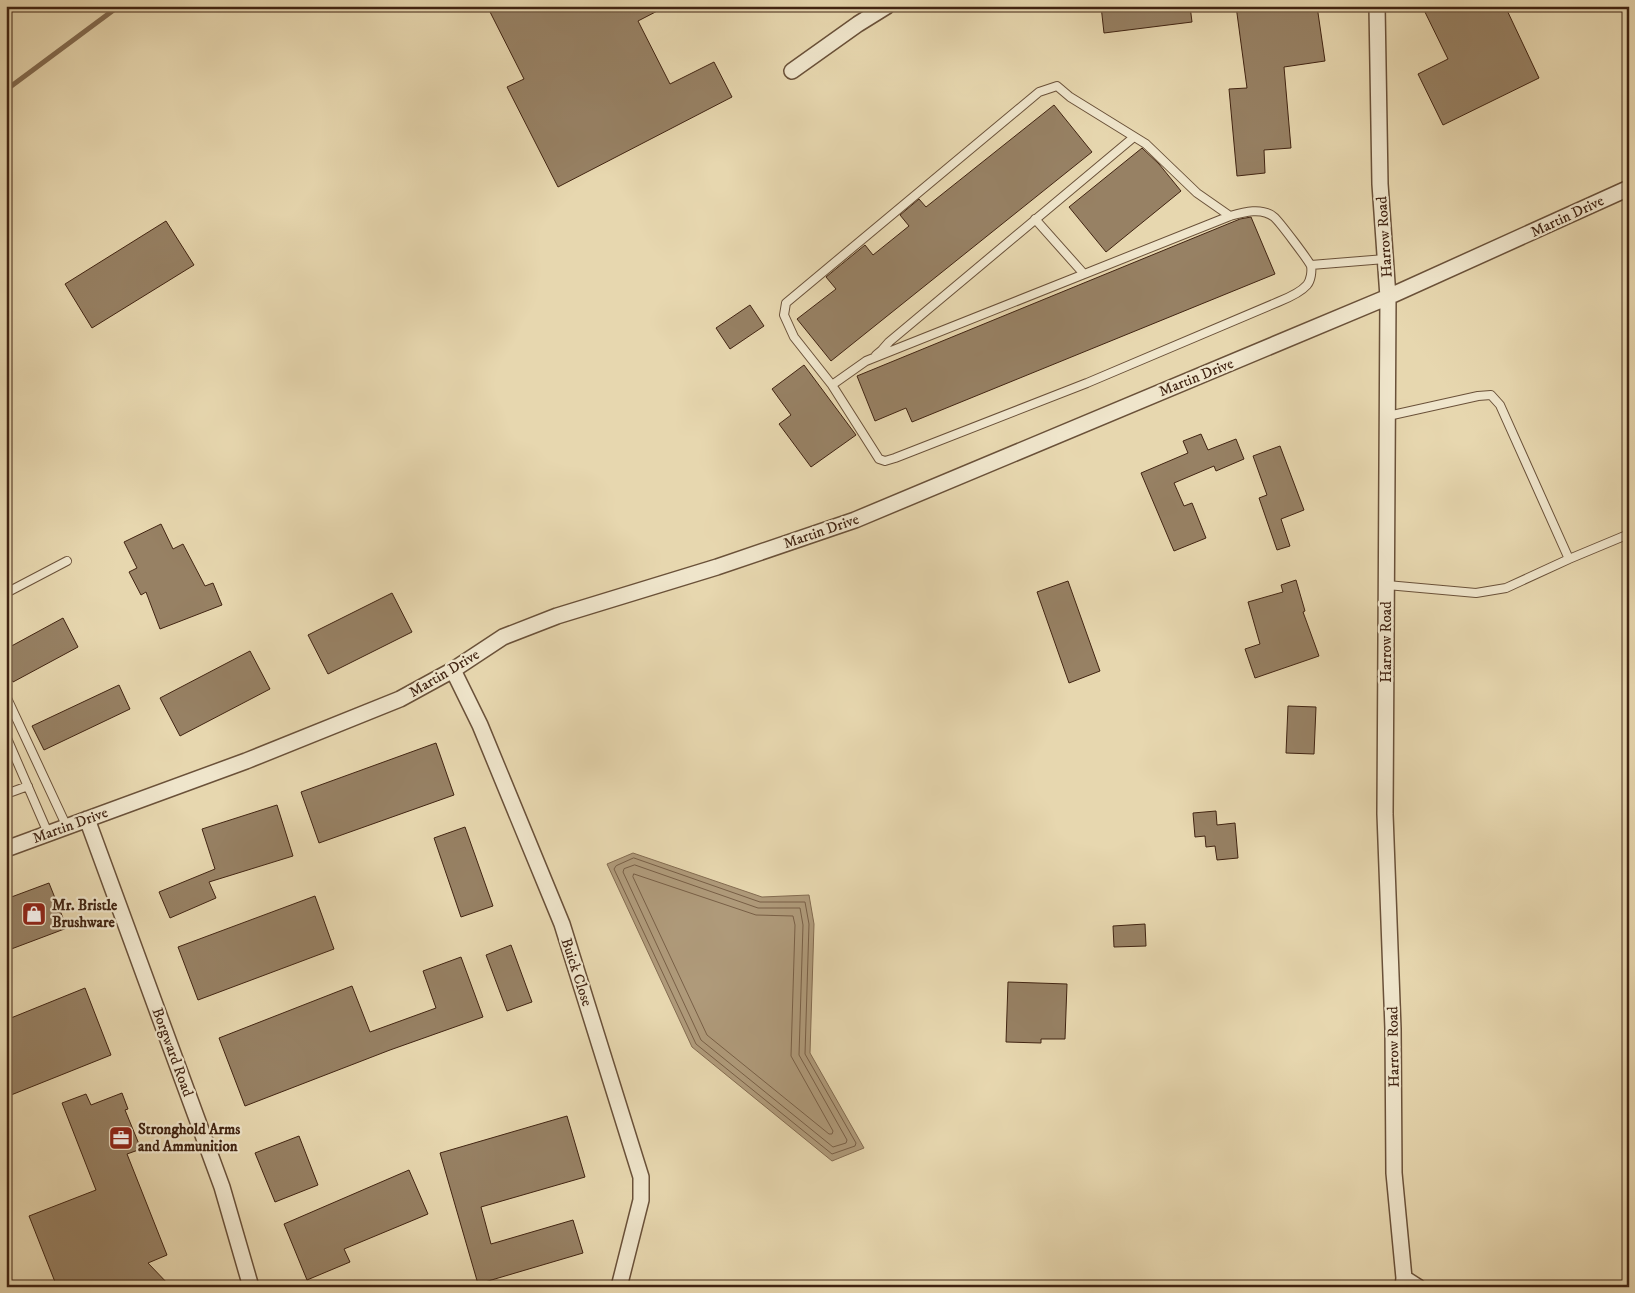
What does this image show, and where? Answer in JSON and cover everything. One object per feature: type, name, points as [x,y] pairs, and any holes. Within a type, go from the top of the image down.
[{"type":"street","points":[[792,71],[858,24],[888,6]]},
{"type":"street","name":"Harrow Road","points":[[1377,6],[1380,184],[1388,297],[1385,814],[1393,1029],[1394,1173],[1403,1282]]},
{"type":"street","name":"Martin Drive","points":[[6,848],[246,761],[400,700],[453,670],[503,637],[557,616],[847,523],[1388,297],[1629,188]]},
{"type":"street","name":"Buick Close","points":[[453,670],[480,725],[562,924],[641,1177],[640,1207],[619,1287]]},
{"type":"street","name":"Borgward Road","points":[[87,819],[222,1187],[251,1287]]},
{"type":"street","points":[[1403,1282],[1418,1287]]},
{"type":"lane","points":[[866,361],[1230,216],[1253,210],[1274,216],[1311,265],[1311,275],[1308,284],[1296,294],[1086,383],[885,461],[879,460],[832,385],[794,336],[784,315],[786,303],[1039,92],[1057,86],[1070,97],[1146,144],[1197,193],[1230,216]]},
{"type":"lane","points":[[832,385],[882,350],[889,342],[1134,137]]},
{"type":"lane","points":[[1035,219],[1084,274]]},
{"type":"lane","points":[[1311,265],[1385,260]]},
{"type":"lane","points":[[1388,416],[1491,395],[1500,405],[1569,559]]},
{"type":"lane","points":[[1387,585],[1476,593],[1506,588],[1629,534]]},
{"type":"lane","points":[[6,593],[67,562]]},
{"type":"lane","points":[[6,696],[67,826]]},
{"type":"lane","points":[[6,736],[48,833]]},
{"type":"lane","points":[[6,794],[28,786]]},
{"type":"water","points":[[633,853],[762,897],[809,895],[814,924],[810,1053],[864,1148],[832,1161],[692,1047],[607,864]]},
{"type":"building","points":[[487,6],[667,6],[638,21],[670,84],[714,62],[732,97],[558,187],[507,87],[524,79]]},
{"type":"building","points":[[1101,6],[1190,6],[1192,22],[1104,33]]},
{"type":"building","points":[[1236,6],[1317,6],[1325,61],[1284,67],[1291,148],[1264,150],[1265,173],[1237,176],[1229,89],[1247,88]]},
{"type":"building","points":[[1422,6],[1505,6],[1539,78],[1443,125],[1418,74],[1448,59]]},
{"type":"building","points":[[1054,105],[1092,152],[831,361],[797,319],[836,289],[826,277],[865,245],[873,255],[909,226],[900,215],[919,199],[926,207]]},
{"type":"building","points":[[1142,148],[1159,164],[1181,191],[1106,252],[1069,207]]},
{"type":"building","points":[[1251,217],[1275,274],[912,422],[906,408],[875,421],[857,376],[1240,219]]},
{"type":"building","points":[[166,221],[194,265],[92,328],[65,284]]},
{"type":"building","points":[[750,305],[764,326],[730,349],[716,328]]},
{"type":"building","points":[[804,365],[856,435],[811,467],[779,424],[791,415],[772,389]]},
{"type":"building","points":[[1201,434],[1208,450],[1236,439],[1244,459],[1216,471],[1214,466],[1174,483],[1184,506],[1192,503],[1206,538],[1174,551],[1141,473],[1188,453],[1183,441]]},
{"type":"building","points":[[1280,446],[1304,510],[1281,519],[1290,546],[1277,550],[1259,498],[1267,495],[1253,456]]},
{"type":"building","points":[[161,524],[173,549],[183,544],[205,586],[213,583],[222,605],[160,629],[146,592],[141,595],[129,572],[137,568],[124,542]]},
{"type":"building","points":[[1296,580],[1305,611],[1303,612],[1319,656],[1255,678],[1245,649],[1260,644],[1248,602],[1283,592],[1281,585]]},
{"type":"building","points":[[1068,581],[1100,671],[1069,683],[1037,592]]},
{"type":"building","points":[[392,593],[412,632],[328,674],[308,635]]},
{"type":"building","points":[[63,618],[78,647],[13,682],[6,670],[6,649]]},
{"type":"building","points":[[250,651],[270,689],[180,736],[160,698]]},
{"type":"building","points":[[119,685],[130,709],[44,750],[32,726]]},
{"type":"building","points":[[1288,706],[1316,707],[1314,754],[1286,753]]},
{"type":"building","points":[[436,743],[454,795],[319,843],[301,792]]},
{"type":"building","points":[[277,805],[293,856],[209,882],[216,898],[170,918],[159,892],[215,869],[202,829]]},
{"type":"building","points":[[1216,811],[1217,825],[1235,823],[1238,858],[1217,860],[1215,846],[1206,847],[1205,836],[1195,837],[1193,813]]},
{"type":"building","points":[[465,827],[493,906],[461,917],[434,838]]},
{"type":"building","name":"Mr. Bristle Brushware","points":[[49,883],[67,928],[6,951],[6,899]]},
{"type":"building","points":[[315,896],[334,949],[198,1000],[178,947]]},
{"type":"building","points":[[1145,924],[1146,946],[1114,947],[1113,926]]},
{"type":"building","points":[[511,945],[532,1002],[507,1011],[486,955]]},
{"type":"building","points":[[461,957],[483,1017],[390,1050],[245,1106],[219,1038],[352,986],[370,1032],[436,1008],[423,971]]},
{"type":"building","points":[[1008,982],[1067,984],[1065,1039],[1041,1039],[1041,1043],[1006,1042]]},
{"type":"building","points":[[85,988],[111,1055],[6,1097],[6,1020]]},
{"type":"building","points":[[122,1093],[128,1109],[125,1110],[141,1149],[127,1154],[167,1255],[148,1263],[171,1287],[57,1287],[29,1216],[96,1190],[62,1103],[86,1094],[91,1105]]},
{"type":"building","points":[[567,1116],[585,1177],[481,1207],[491,1244],[573,1220],[583,1253],[478,1284],[440,1153]]},
{"type":"building","points":[[299,1136],[318,1185],[275,1202],[255,1153]]},
{"type":"building","points":[[409,1170],[428,1214],[344,1249],[350,1262],[307,1280],[284,1224]]},
{"type":"waterway","points":[[6,90],[119,6]]},
{"type":"place","name":"Mr. Bristle Brushware","points":[[34,914]]},
{"type":"place","name":"Stronghold Arms and Ammunition","points":[[121,1138]]}]
